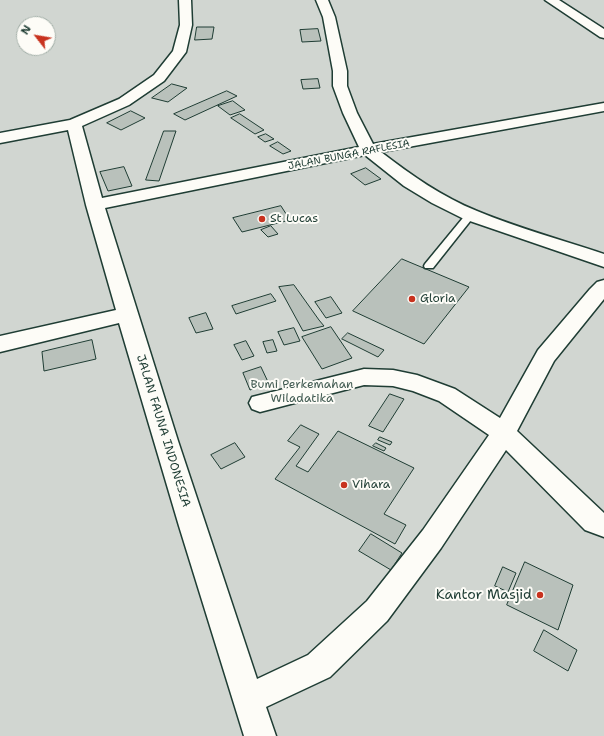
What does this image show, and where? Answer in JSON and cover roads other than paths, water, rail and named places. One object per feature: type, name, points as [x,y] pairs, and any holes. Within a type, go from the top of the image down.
[{"type":"street","points":[[0,138],[74,124],[124,102],[159,78],[179,52],[186,25],[185,0]]},
{"type":"street","points":[[322,0],[335,46],[340,71],[340,86],[350,113],[368,150],[410,182],[438,199],[470,215],[604,261]]},
{"type":"street","points":[[551,0],[604,34]]},
{"type":"street","name":"JALAN BUNGA RAFLESIA","points":[[95,205],[368,150],[604,107]]},
{"type":"street","name":"JALAN FAUNA INDONESIA","points":[[74,124],[95,205],[127,314],[192,527],[260,736]]},
{"type":"street","points":[[248,699],[319,666],[377,611],[432,539],[504,433],[546,356],[596,296]]},
{"type":"street","points":[[0,344],[127,314]]},
{"type":"street","points":[[260,403],[364,377],[393,378],[417,383],[447,395],[504,433],[594,522],[604,525]]},
{"type":"lane","points":[[429,266],[470,215]]},
{"type":"place","name":"St Lucas","points":[[262,219]]},
{"type":"place","name":"Gloria","points":[[412,299]]},
{"type":"place","name":"Vihara","points":[[344,485]]},
{"type":"place","name":"Kantor Masjid","points":[[540,595]]},
{"type":"park label","name":"Bumi Perkemahan Wiladatika","points":[[302,392]]}]
